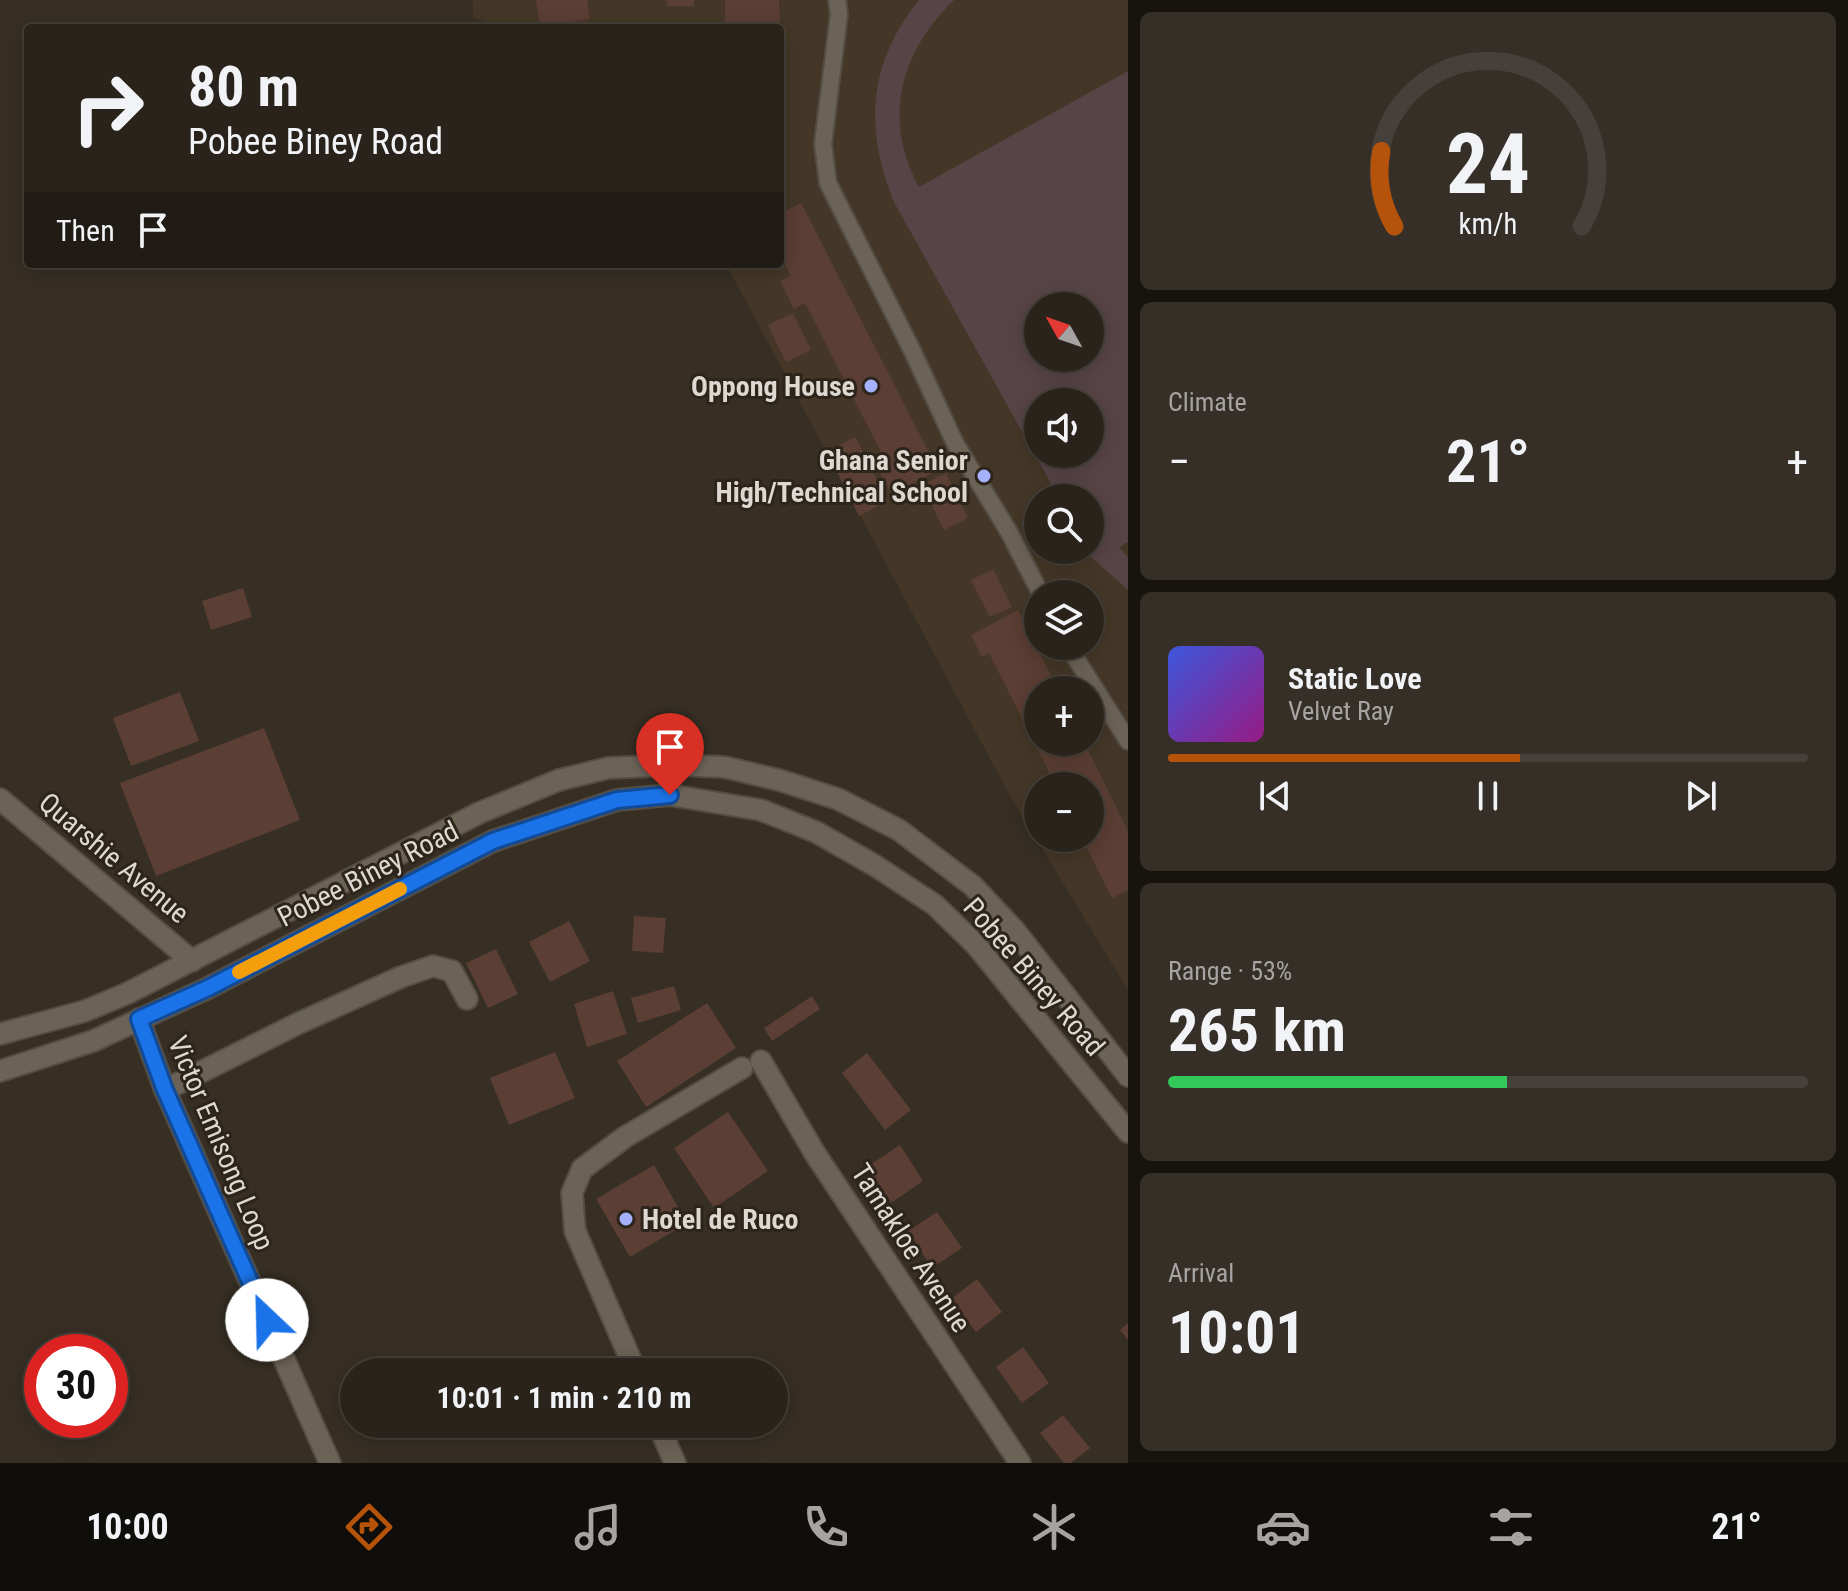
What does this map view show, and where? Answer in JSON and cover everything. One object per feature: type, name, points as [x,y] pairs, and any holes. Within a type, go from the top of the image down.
[{"type":"street","name":"Pobee Biney Road","points":[[0,1034],[85,1011],[128,993],[479,813],[559,780],[608,768],[673,765],[724,767],[779,780],[838,799],[899,830],[973,886],[1016,932],[1128,1076]]},
{"type":"street","name":"Pobee Biney Road","points":[[0,1071],[93,1041],[208,988],[493,841],[617,800],[670,795],[761,810],[816,832],[935,905],[976,945],[1128,1132]]},
{"type":"street","name":"Quarshie Avenue","points":[[0,799],[192,961]]},
{"type":"street","points":[[165,1090],[297,1024],[401,977],[433,966],[452,971],[467,999]]},
{"type":"street","name":"Victor Emisong Loop","points":[[139,1019],[165,1090],[330,1463]]},
{"type":"street","name":"Tamakloe Avenue","points":[[630,1358],[575,1231],[572,1193],[582,1169],[625,1137],[752,1064],[814,1152],[1020,1463]]},
{"type":"street","points":[[664,1438],[675,1463]]},
{"type":"lane","points":[[837,0],[839,14],[823,144],[828,183],[955,443],[1009,532],[1034,580]]},
{"type":"lane","points":[[1077,660],[1128,741]]},
{"type":"shaded area","name":"Ghana Senior High/Technical School","points":[[473,0],[1128,0],[1128,990],[1044,852],[1104,852],[1104,772],[1024,772],[1024,819],[728,268],[784,268],[784,24],[492,24],[473,18]]},
{"type":"shaded area","points":[[919,0],[954,0],[935,20],[921,42],[909,64],[902,88],[901,137],[919,187],[1128,71],[1128,542],[1119,547],[1128,557],[1128,590],[1099,564],[1104,564],[1104,484],[1051,484],[1042,468],[1104,468],[1104,388],[1024,388],[1024,435],[894,202],[884,175],[875,123],[876,97],[889,48]]},
{"type":"building","points":[[536,0],[587,0],[590,19],[540,24]]},
{"type":"building","points":[[667,0],[694,0],[694,6],[667,6]]},
{"type":"building","points":[[725,0],[779,0],[780,24],[725,24]]},
{"type":"building","name":"Oppong House","points":[[801,203],[938,470],[892,495],[877,467],[886,462],[805,303],[794,309],[780,281],[791,276],[784,263],[784,212]]},
{"type":"building","points":[[793,313],[811,350],[786,362],[768,325]]},
{"type":"building","points":[[855,437],[888,501],[859,516],[827,452]]},
{"type":"building","points":[[946,473],[968,518],[944,530],[922,485]]},
{"type":"building","points":[[993,569],[1012,607],[990,617],[971,580]]},
{"type":"building","points":[[243,588],[252,617],[211,630],[202,601]]},
{"type":"building","points":[[1018,610],[1024,622],[1024,660],[1043,660],[1051,676],[1024,676],[1024,722],[989,653],[982,657],[971,635]]},
{"type":"building","points":[[180,692],[199,741],[131,766],[113,718]]},
{"type":"building","points":[[264,728],[300,820],[156,876],[120,783]]},
{"type":"building","points":[[1041,756],[1091,756],[1099,772],[1049,772]]},
{"type":"building","points":[[1104,782],[1128,831],[1128,890],[1112,898],[1089,852],[1104,852]]},
{"type":"building","points":[[634,916],[666,918],[663,953],[632,951]]},
{"type":"building","points":[[569,921],[590,961],[550,982],[529,942]]},
{"type":"building","points":[[496,949],[518,994],[488,1008],[466,963]]},
{"type":"building","points":[[674,986],[681,1010],[638,1023],[631,998]]},
{"type":"building","points":[[613,991],[627,1034],[587,1047],[574,1004]]},
{"type":"building","points":[[812,996],[820,1009],[772,1041],[764,1028]]},
{"type":"building","points":[[707,1003],[736,1048],[646,1107],[617,1061]]},
{"type":"building","points":[[555,1052],[575,1098],[509,1125],[490,1078]]},
{"type":"building","points":[[867,1053],[911,1110],[885,1130],[842,1073]]},
{"type":"building","points":[[728,1112],[768,1171],[714,1208],[674,1148]]},
{"type":"building","points":[[900,1145],[923,1181],[891,1203],[867,1167]]},
{"type":"building","points":[[654,1165],[687,1223],[630,1257],[596,1199]]},
{"type":"building","points":[[937,1212],[962,1248],[932,1268],[908,1231]]},
{"type":"building","points":[[977,1279],[1002,1312],[976,1332],[951,1299]]},
{"type":"building","points":[[1128,1323],[1128,1340],[1120,1330]]},
{"type":"building","points":[[1023,1347],[1049,1383],[1022,1403],[996,1367]]},
{"type":"building","points":[[1063,1415],[1090,1448],[1071,1463],[1064,1463],[1040,1433]]},
{"type":"slow traffic","points":[[239,972],[400,889]]},
{"type":"place","name":"Oppong House","points":[[871,386]]},
{"type":"place","name":"Ghana Senior High/Technical School","points":[[984,476]]},
{"type":"place","name":"Hotel de Ruco","points":[[626,1219]]},
{"type":"route","points":[[267,1320],[165,1090],[139,1019],[208,988],[493,841],[617,800],[670,795]]}]
